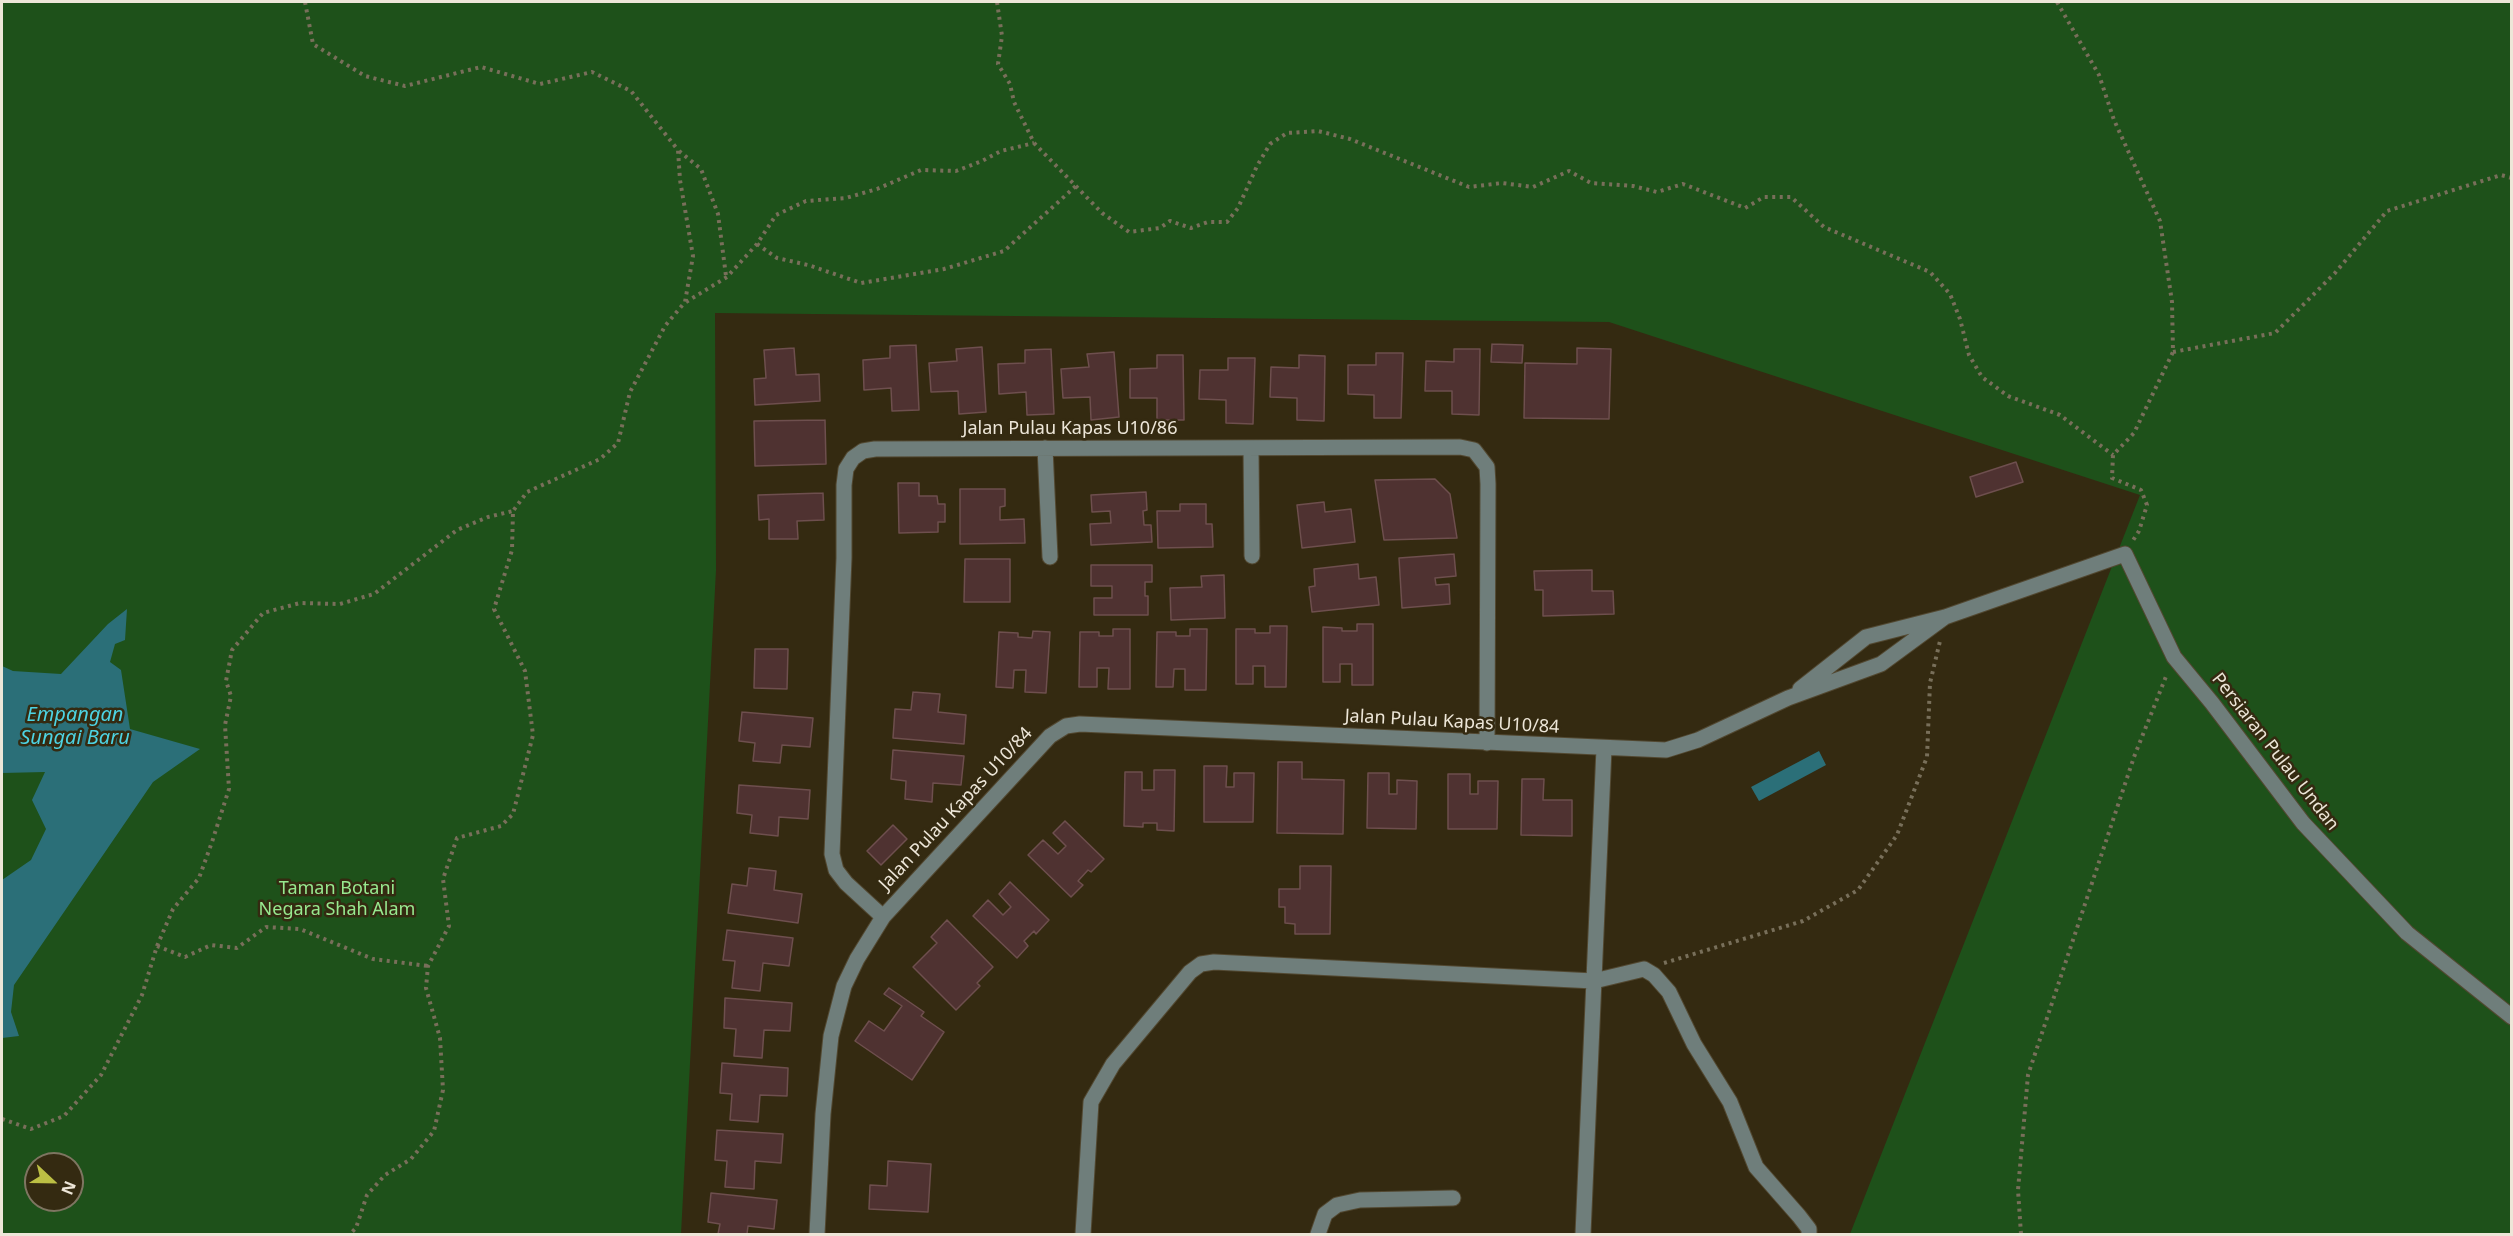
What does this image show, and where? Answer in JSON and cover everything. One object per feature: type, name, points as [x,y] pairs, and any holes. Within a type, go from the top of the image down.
[{"type":"street","name":"Jalan Pulau Kapas U10/86","points":[[883,917],[846,883],[836,870],[832,854],[846,469],[853,458],[863,451],[874,449],[1460,447],[1474,450],[1487,467],[1488,484],[1487,743]]},
{"type":"street","points":[[1045,448],[1050,557]]},
{"type":"street","points":[[1251,448],[1252,556]]},
{"type":"street","points":[[1788,698],[1866,637],[1945,617],[2125,554]]},
{"type":"street","name":"Persiaran Pulau Undan","points":[[2125,554],[2174,657],[2212,703],[2303,824],[2407,933],[2511,1017]]},
{"type":"street","points":[[1788,698],[1881,664],[1945,617]]},
{"type":"street","name":"Jalan Pulau Kapas U10/84","points":[[817,1234],[823,1114],[831,1036],[844,986],[857,958],[883,917],[1050,736],[1066,726],[1091,725],[1666,750],[1698,740],[1788,698]]},
{"type":"street","points":[[1583,1234],[1604,748]]},
{"type":"street","points":[[1083,1234],[1091,1102],[1113,1064],[1190,972],[1201,964],[1214,962],[1594,981],[1644,969],[1654,975],[1669,992],[1694,1044],[1730,1102],[1756,1167],[1799,1216],[1809,1229],[1809,1234]]},
{"type":"street","points":[[1318,1234],[1324,1214],[1337,1205],[1360,1200],[1453,1198]]},
{"type":"path","points":[[305,2],[313,44],[365,76],[405,86],[481,66],[540,84],[592,72],[631,91],[678,150],[701,169],[718,214],[727,276]]},
{"type":"path","points":[[998,2],[1002,36],[998,64],[1011,84],[1014,102],[1034,143],[1102,213],[1128,232],[1161,228],[1170,221],[1191,228],[1208,222],[1227,222],[1238,208],[1270,144],[1287,133],[1318,132],[1350,139],[1469,187],[1502,183],[1533,187],[1569,171],[1591,183],[1633,186],[1657,192],[1683,184],[1745,208],[1764,197],[1791,197],[1824,228],[1930,272],[1950,294],[1960,319],[1969,355],[1982,376],[2008,396],[2060,415],[2113,455]]},
{"type":"path","points":[[2056,2],[2099,75],[2114,120],[2160,221],[2172,302],[2174,352],[2134,433],[2113,455],[2112,478],[2141,490],[2147,505],[2139,531],[2125,554]]},
{"type":"path","points":[[350,1234],[356,1228],[367,1195],[386,1175],[411,1159],[434,1131],[444,1090],[440,1038],[426,988],[428,966],[449,926],[443,879],[457,838],[501,826],[513,814],[533,735],[525,671],[494,609],[512,550],[513,512],[527,492],[600,459],[618,444],[630,392],[665,326],[685,302],[727,276],[756,244],[776,215],[806,201],[856,195],[877,189],[921,170],[956,171],[1001,151],[1034,143]]},
{"type":"path","points":[[678,150],[680,180],[693,256],[685,302]]},
{"type":"path","points":[[2174,352],[2275,333],[2335,273],[2387,212],[2501,175],[2511,178]]},
{"type":"path","points":[[756,244],[777,258],[808,265],[861,283],[944,269],[1004,251],[1076,186]]},
{"type":"path","points":[[2,1119],[32,1129],[64,1116],[101,1076],[142,995],[156,946],[173,909],[199,878],[229,789],[225,725],[231,696],[226,681],[232,650],[263,613],[300,603],[340,604],[374,594],[458,530],[488,517],[513,512]]},
{"type":"path","points":[[1644,969],[1803,921],[1858,890],[1897,835],[1927,757],[1930,683],[1945,617]]},
{"type":"path","points":[[2021,1234],[2018,1190],[2028,1076],[2134,757],[2174,657]]},
{"type":"path","points":[[156,946],[185,957],[211,945],[237,948],[266,927],[300,929],[373,959],[428,966]]},
{"type":"green space","name":"Taman Botani Negara Shah Alam","points":[[2,2],[2511,2],[2511,1234],[1850,1234],[2140,495],[1609,322],[715,313],[716,570],[681,1234],[2,1234]]},
{"type":"water","name":"Empangan Sungai Baru","points":[[127,609],[125,640],[115,644],[110,662],[121,670],[130,729],[200,749],[153,782],[14,985],[11,1012],[19,1036],[2,1038],[2,880],[31,860],[46,829],[32,800],[45,772],[2,773],[2,666],[13,671],[61,674],[108,624]]},
{"type":"water","points":[[1819,751],[1826,765],[1759,801],[1751,787]]},
{"type":"building","points":[[1492,344],[1523,345],[1522,363],[1491,362]]},
{"type":"building","points":[[916,345],[919,410],[892,411],[891,388],[864,390],[863,360],[890,358],[890,346]]},
{"type":"building","points":[[982,347],[986,412],[959,414],[958,391],[931,392],[929,363],[957,361],[956,349]]},
{"type":"building","points":[[794,348],[796,375],[819,374],[820,401],[755,405],[754,379],[766,378],[764,350]]},
{"type":"building","points":[[1577,348],[1611,349],[1609,419],[1524,418],[1525,363],[1577,364]]},
{"type":"building","points":[[1051,349],[1054,414],[1027,415],[1026,392],[999,394],[998,364],[1025,363],[1025,350]]},
{"type":"building","points":[[1454,349],[1480,349],[1479,415],[1452,414],[1452,391],[1425,391],[1426,361],[1454,362]]},
{"type":"building","points":[[1114,352],[1119,417],[1091,420],[1090,397],[1063,398],[1061,369],[1089,367],[1087,354]]},
{"type":"building","points":[[1376,353],[1403,353],[1401,418],[1374,418],[1374,395],[1348,394],[1348,365],[1376,365]]},
{"type":"building","points":[[1157,355],[1183,355],[1184,420],[1157,420],[1157,398],[1130,398],[1130,369],[1157,368]]},
{"type":"building","points":[[1299,355],[1325,356],[1324,421],[1297,420],[1297,398],[1270,397],[1271,367],[1299,368]]},
{"type":"building","points":[[1228,358],[1255,358],[1253,424],[1226,423],[1226,400],[1199,399],[1200,370],[1228,370]]},
{"type":"building","points":[[825,420],[826,464],[755,466],[754,421]]},
{"type":"building","points":[[2016,462],[2023,482],[1976,497],[1970,477]]},
{"type":"building","points":[[1435,479],[1450,494],[1457,538],[1384,540],[1375,480]]},
{"type":"building","points":[[898,483],[919,483],[919,496],[937,496],[938,504],[945,504],[945,522],[938,522],[938,532],[899,533]]},
{"type":"building","points":[[960,489],[1005,489],[1005,506],[1000,507],[1000,520],[1024,519],[1025,543],[960,544]]},
{"type":"building","points":[[1146,492],[1147,510],[1143,511],[1144,525],[1151,525],[1152,542],[1091,545],[1090,524],[1111,523],[1110,511],[1092,512],[1091,495]]},
{"type":"building","points":[[823,493],[824,520],[797,521],[798,539],[769,539],[769,519],[759,520],[758,495]]},
{"type":"building","points":[[1324,502],[1325,512],[1351,509],[1355,542],[1302,548],[1297,505]]},
{"type":"building","points":[[1180,504],[1206,504],[1206,524],[1212,524],[1213,547],[1158,548],[1157,511],[1180,511]]},
{"type":"building","points":[[1454,554],[1456,576],[1435,578],[1436,585],[1449,584],[1450,604],[1402,608],[1399,558]]},
{"type":"building","points":[[965,559],[1010,559],[1010,602],[964,602]]},
{"type":"building","points":[[1358,564],[1359,579],[1376,577],[1379,605],[1312,612],[1309,587],[1315,586],[1314,569]]},
{"type":"building","points":[[1091,565],[1152,565],[1152,582],[1145,582],[1148,615],[1094,615],[1094,598],[1112,598],[1112,586],[1091,586]]},
{"type":"building","points":[[1592,570],[1592,591],[1613,591],[1614,614],[1543,616],[1543,590],[1535,590],[1534,571]]},
{"type":"building","points":[[1224,575],[1225,618],[1171,620],[1170,588],[1202,587],[1201,576]]},
{"type":"building","points":[[1357,624],[1373,624],[1373,685],[1352,685],[1352,664],[1340,664],[1340,682],[1323,682],[1323,627],[1357,631]]},
{"type":"building","points":[[1270,626],[1287,626],[1286,687],[1265,687],[1265,666],[1253,666],[1253,684],[1236,684],[1236,629],[1255,629],[1255,633],[1270,633]]},
{"type":"building","points":[[1113,629],[1130,629],[1130,689],[1108,689],[1109,668],[1097,668],[1097,687],[1079,687],[1080,632],[1099,632],[1099,636],[1113,636]]},
{"type":"building","points":[[1190,629],[1207,629],[1206,690],[1185,690],[1185,669],[1174,669],[1173,687],[1156,687],[1157,632],[1176,632],[1176,636],[1190,636]]},
{"type":"building","points":[[1033,631],[1050,632],[1046,693],[1025,692],[1026,670],[1014,670],[1013,688],[996,687],[999,632],[1018,633],[1018,637],[1032,638]]},
{"type":"building","points":[[755,649],[788,649],[787,689],[754,688]]},
{"type":"building","points":[[913,692],[940,694],[938,712],[966,715],[964,744],[893,738],[895,709],[911,710]]},
{"type":"building","points":[[742,712],[813,718],[810,747],[782,745],[780,763],[753,761],[755,743],[739,741]]},
{"type":"building","points":[[893,750],[964,756],[961,785],[933,783],[932,802],[905,799],[906,781],[891,779]]},
{"type":"building","points":[[1278,762],[1302,762],[1302,779],[1344,780],[1343,834],[1277,833]]},
{"type":"building","points":[[1204,766],[1227,766],[1226,787],[1234,787],[1234,773],[1254,773],[1253,822],[1204,822]]},
{"type":"building","points":[[1154,770],[1175,770],[1174,831],[1157,830],[1157,823],[1143,823],[1143,827],[1124,826],[1125,772],[1142,772],[1142,790],[1154,790]]},
{"type":"building","points":[[1368,773],[1389,773],[1389,794],[1397,794],[1397,780],[1417,781],[1416,829],[1367,828]]},
{"type":"building","points":[[1448,774],[1470,774],[1470,794],[1478,794],[1478,781],[1498,781],[1497,829],[1448,829]]},
{"type":"building","points":[[1522,779],[1544,779],[1543,800],[1572,800],[1572,836],[1521,835]]},
{"type":"building","points":[[739,785],[810,790],[808,819],[779,817],[778,836],[750,833],[752,815],[737,813]]},
{"type":"building","points":[[1065,821],[1104,859],[1091,872],[1088,870],[1078,881],[1083,885],[1071,897],[1028,855],[1043,840],[1058,854],[1066,846],[1053,833]]},
{"type":"building","points":[[893,825],[907,839],[881,865],[867,851]]},
{"type":"building","points":[[1300,866],[1331,866],[1330,934],[1295,934],[1295,924],[1285,923],[1285,907],[1279,907],[1279,889],[1300,889]]},
{"type":"building","points":[[749,868],[776,871],[774,890],[802,894],[798,923],[728,913],[732,884],[747,886]]},
{"type":"building","points":[[1010,882],[1049,920],[1036,934],[1034,931],[1024,941],[1028,946],[1017,958],[973,916],[988,900],[1003,915],[1011,907],[999,894]]},
{"type":"building","points":[[947,920],[993,967],[977,983],[980,986],[956,1010],[913,967],[937,943],[931,937]]},
{"type":"building","points":[[727,930],[793,938],[789,966],[763,963],[760,991],[732,988],[735,961],[723,960]]},
{"type":"building","points":[[889,988],[924,1012],[921,1016],[944,1032],[912,1080],[855,1041],[869,1021],[884,1031],[902,1006],[884,994]]},
{"type":"building","points":[[725,998],[792,1003],[790,1031],[764,1030],[762,1058],[734,1056],[736,1029],[724,1028]]},
{"type":"building","points":[[722,1063],[788,1068],[787,1096],[760,1095],[758,1122],[730,1120],[732,1094],[720,1093]]},
{"type":"building","points":[[717,1130],[783,1134],[781,1163],[755,1161],[754,1189],[725,1187],[727,1161],[715,1160]]},
{"type":"building","points":[[888,1161],[931,1164],[928,1212],[869,1209],[870,1185],[887,1186]]},
{"type":"building","points":[[711,1193],[777,1200],[774,1229],[748,1226],[747,1234],[718,1234],[720,1224],[708,1222]]}]
